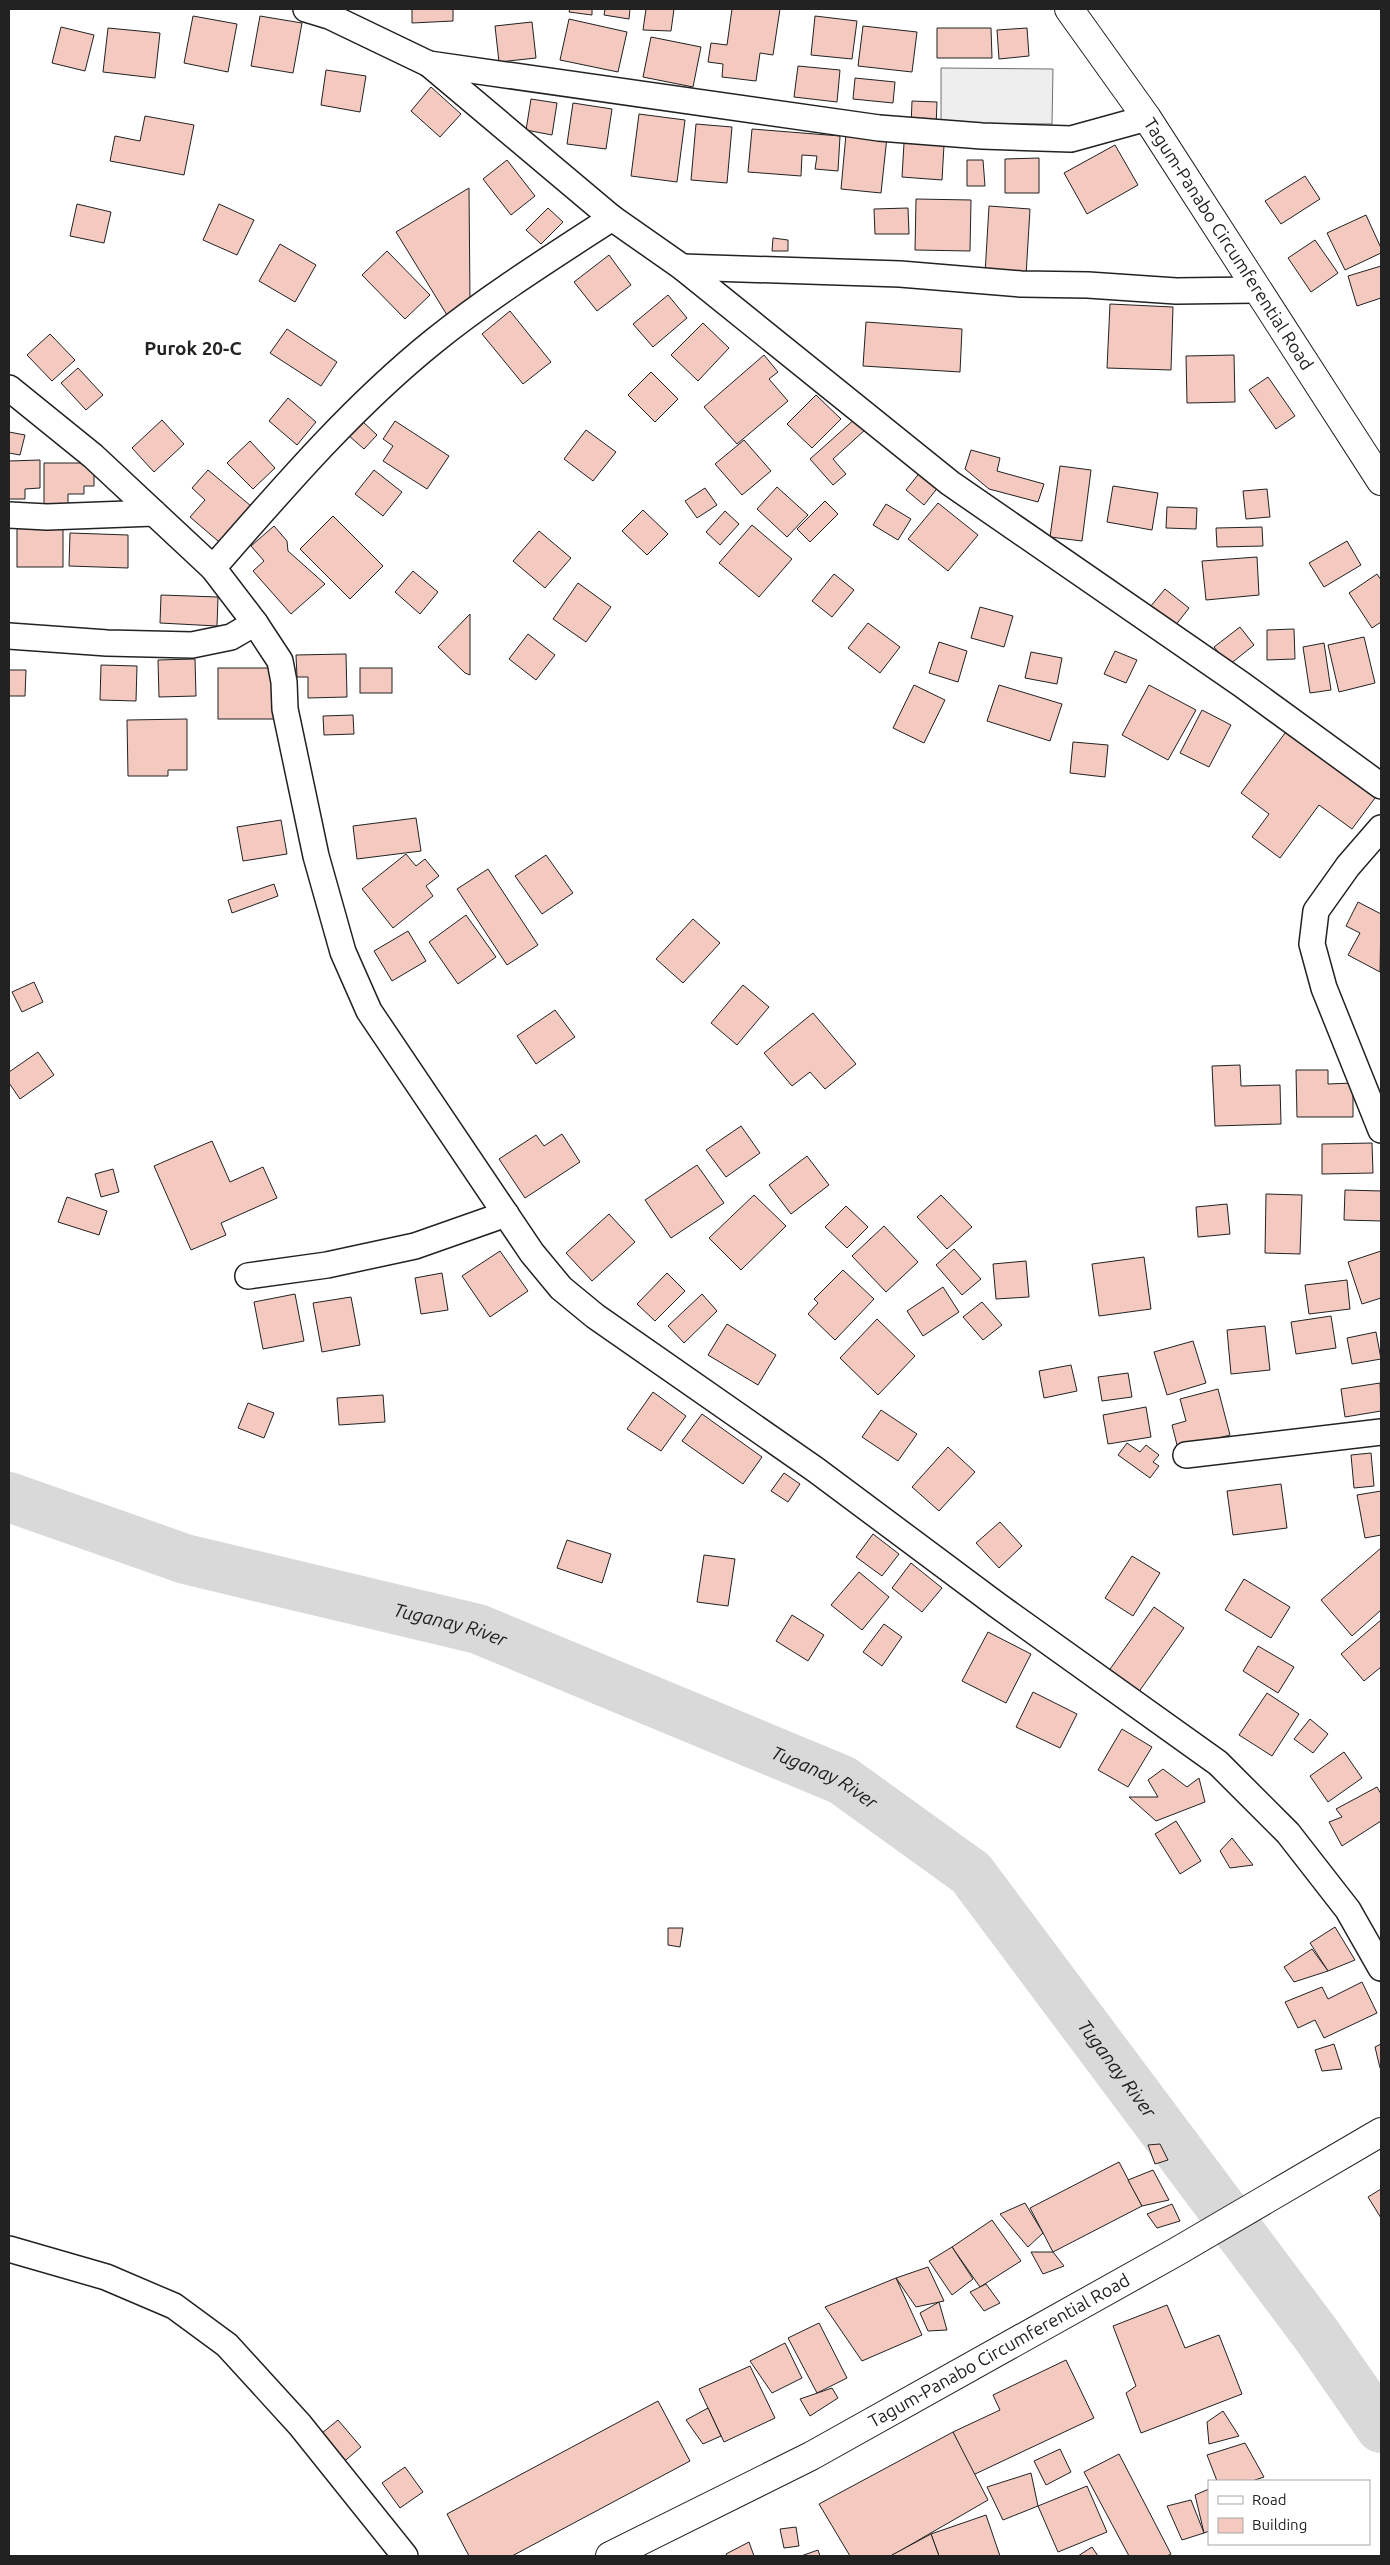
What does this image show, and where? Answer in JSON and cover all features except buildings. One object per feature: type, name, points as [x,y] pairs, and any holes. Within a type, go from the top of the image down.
[{"type":"main road","name":"Tagum-Panabo Circumferential Road","points":[[1069,9],[1147,118],[1256,290],[1381,481]]},
{"type":"main road","name":"Tagum-Panabo Circumferential Road","points":[[610,2556],[811,2456],[1176,2252],[1381,2132]]},
{"type":"street","points":[[306,9],[329,16],[429,64],[612,218],[682,267],[950,483],[1241,684],[1381,786]]},
{"type":"street","points":[[429,64],[879,128],[963,135],[1071,139],[1147,118]]},
{"type":"street","points":[[213,568],[345,421],[434,341],[541,265],[612,218]]},
{"type":"street","points":[[682,267],[900,274],[1021,284],[1088,285],[1176,291],[1256,290]]},
{"type":"street","points":[[9,388],[19,403],[93,456],[213,568],[255,623],[280,661],[284,682],[285,709],[316,856],[343,952],[369,1011],[532,1253],[561,1288],[595,1316],[816,1470],[997,1605],[1218,1763],[1288,1833],[1348,1910],[1381,1968]]},
{"type":"street","points":[[9,516],[47,517],[154,513]]},
{"type":"street","points":[[9,636],[107,643],[192,645],[231,637],[255,623]]},
{"type":"street","points":[[1381,828],[1348,866],[1316,911],[1312,944],[1324,988],[1381,1130]]},
{"type":"street","points":[[248,1276],[327,1265],[415,1246],[506,1214]]},
{"type":"street","points":[[1186,1455],[1381,1432]]},
{"type":"street","points":[[9,2250],[106,2277],[174,2306],[227,2345],[300,2425],[405,2556]]},
{"type":"shaded area","points":[[941,68],[1053,69],[1052,124],[941,123]]},
{"type":"waterway","name":"Tuganay River","points":[[9,1497],[185,1559],[478,1629],[842,1780],[971,1873],[1318,2337],[1381,2428]]},
{"type":"district","name":"Purok 20-C","points":[[193,348]]}]
